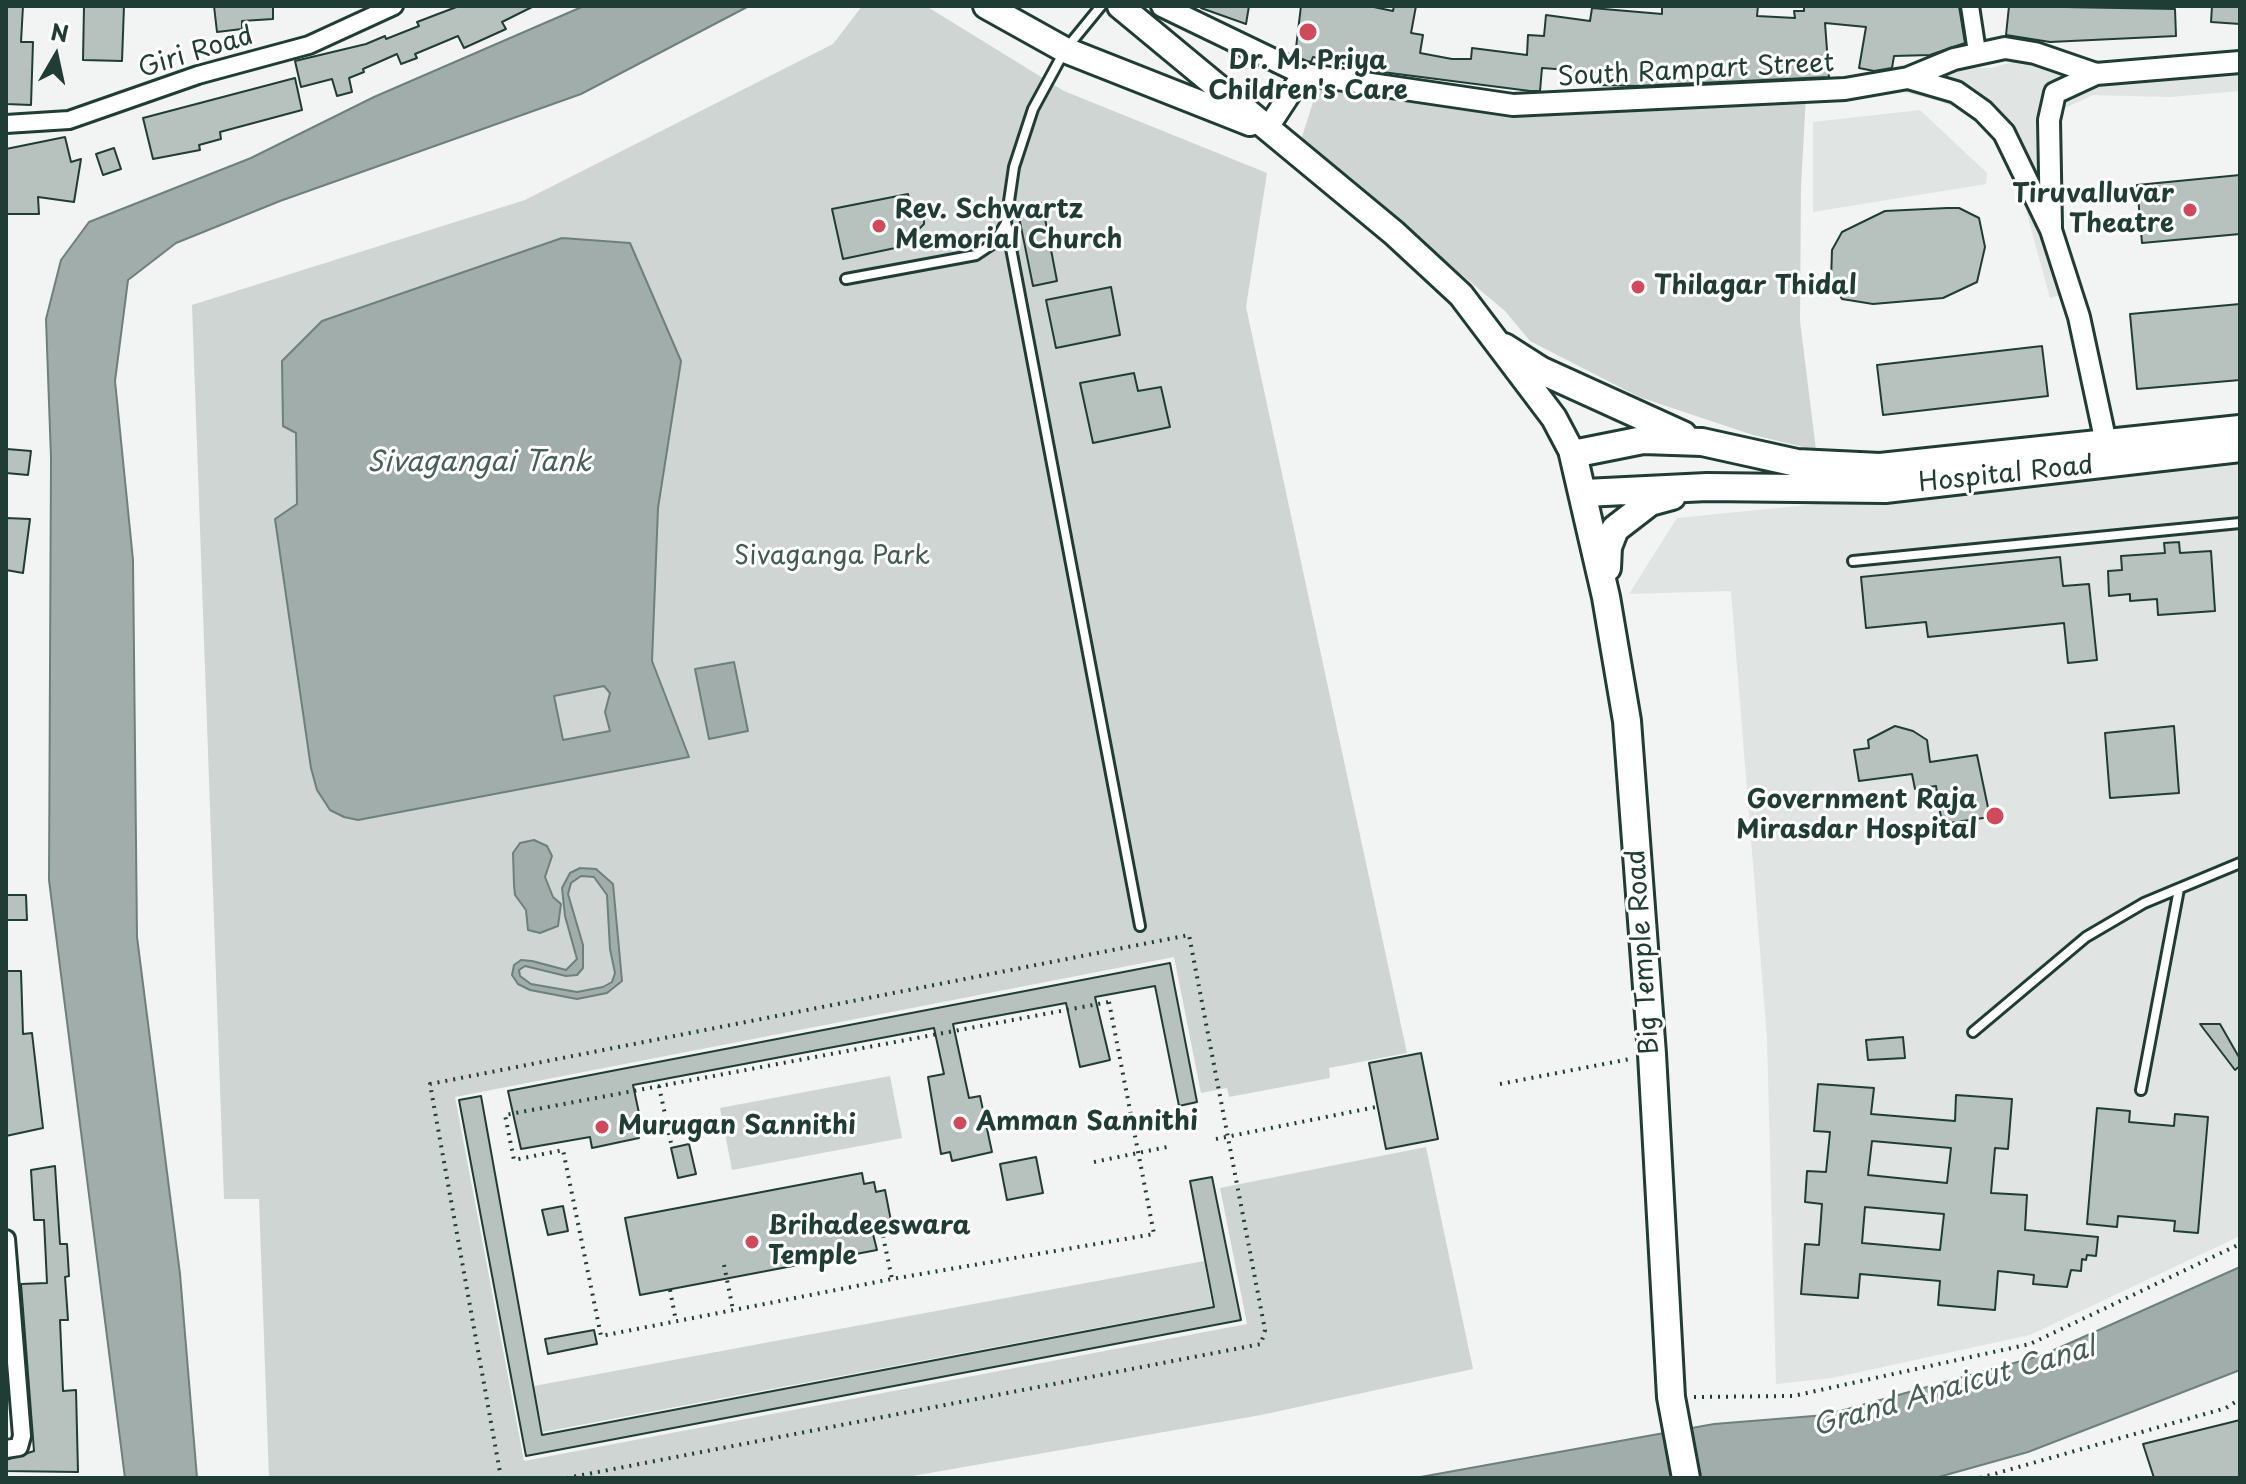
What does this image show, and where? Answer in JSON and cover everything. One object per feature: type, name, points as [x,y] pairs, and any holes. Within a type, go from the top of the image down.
[{"type":"main road","points":[[986,6],[1065,50],[1267,129]]},
{"type":"main road","points":[[1120,6],[1394,233],[1461,295],[1504,347],[1554,418],[1573,454],[1643,440],[1702,442]]},
{"type":"main road","points":[[1504,347],[1540,370],[1702,442]]},
{"type":"main road","name":"Hospital Road","points":[[1707,487],[1885,489],[2240,429]]},
{"type":"main road","name":"Hospital Road","points":[[1702,442],[1826,467],[2240,448]]},
{"type":"main road","name":"Big Temple Road","points":[[1573,454],[1585,493],[1627,721],[1652,1054],[1672,1406],[1686,1478]]},
{"type":"main road","points":[[1585,493],[1707,487]]},
{"type":"main road","points":[[1606,597],[1608,547],[1615,529],[1650,502],[1707,487]]},
{"type":"street","name":"Giri Road","points":[[6,124],[69,120],[198,75],[309,45],[394,6]]},
{"type":"street","name":"South Rampart Street","points":[[1162,6],[1303,74],[1531,106],[1845,89],[1908,78],[1977,52],[2005,48],[2035,53],[2096,74],[2240,62]]},
{"type":"street","points":[[1970,6],[1977,52]]},
{"type":"street","points":[[1267,129],[1303,74]]},
{"type":"street","points":[[2051,230],[2049,120],[2055,93],[2096,74]]},
{"type":"street","points":[[1908,78],[1956,92],[1983,111],[2004,133],[2051,230],[2079,317],[2108,453]]},
{"type":"street","points":[[6,1239],[12,1381],[22,1436],[19,1447],[6,1449]]},
{"type":"lane","points":[[1101,6],[1065,50],[1033,109],[1014,167],[1006,222],[1140,926]]},
{"type":"lane","points":[[846,279],[976,255],[994,243],[1006,222]]},
{"type":"lane","points":[[1853,561],[2240,523]]},
{"type":"lane","points":[[1973,1032],[2086,937],[2144,903],[2240,863]]},
{"type":"lane","points":[[2141,1090],[2179,889]]},
{"type":"path","points":[[501,1478],[430,1084],[1189,935],[1265,1330],[1261,1344],[567,1478]]},
{"type":"path","points":[[1109,1002],[1154,1234],[892,1279],[601,1336],[563,1150],[514,1160],[505,1115],[659,1086],[1109,1002]]},
{"type":"path","points":[[1500,1084],[1652,1054]]},
{"type":"path","points":[[659,1086],[671,1143]]},
{"type":"path","points":[[1216,1139],[1376,1107]]},
{"type":"path","points":[[1094,1162],[1167,1147]]},
{"type":"path","points":[[883,1236],[892,1279]]},
{"type":"path","points":[[1672,1406],[1793,1396],[2030,1344],[2240,1244]]},
{"type":"path","points":[[724,1265],[733,1310]]},
{"type":"path","points":[[670,1290],[676,1321]]},
{"type":"path","points":[[1980,1478],[2226,1408],[2240,1399]]},
{"type":"shaded area","points":[[2240,50],[2240,91],[2170,97],[2093,95],[2063,109],[2049,131],[2054,223],[2075,291],[2050,298],[2022,196],[1980,117],[1939,101],[1903,92],[1818,102],[1813,91],[1959,68],[1991,68],[2031,57],[2091,65]]},
{"type":"shaded area","points":[[1920,110],[1987,173],[1986,184],[1813,212],[1813,122]]},
{"type":"shaded area","name":"Government Raja Mirasdar Hospital","points":[[2240,462],[2240,1236],[2030,1335],[1832,1378],[1776,1384],[1767,1038],[1731,591],[1629,594],[1677,518]]},
{"type":"green space","name":"Sivaganga Park","points":[[862,6],[926,6],[1064,91],[1267,173],[1246,307],[1407,1053],[1329,1068],[1330,1078],[1229,1097],[1227,1088],[1201,1093],[1174,957],[455,1097],[524,1461],[1247,1324],[1220,1188],[1426,1147],[1473,1369],[1261,1415],[901,1478],[269,1478],[259,1199],[224,1199],[192,305],[525,200],[833,44]]},
{"type":"green space","name":"Thilagar Thidal","points":[[1318,87],[1524,112],[1806,96],[1801,186],[1800,321],[1816,450],[1753,435],[1639,397],[1530,341],[1505,311],[1301,140]]},
{"type":"green space","points":[[890,1076],[902,1138],[732,1170],[720,1108]]},
{"type":"green space","points":[[1204,1261],[1212,1306],[543,1432],[534,1386]]},
{"type":"water","points":[[584,6],[749,6],[581,94],[280,201],[176,243],[128,280],[115,381],[133,560],[137,937],[180,1274],[197,1478],[125,1478],[49,880],[51,458],[46,319],[61,260],[89,222],[251,158],[374,97]]},
{"type":"water","name":"Sivagangai Tank","points":[[562,238],[630,243],[681,361],[658,508],[652,661],[689,757],[358,820],[330,810],[317,790],[311,768],[275,519],[297,504],[296,433],[283,426],[282,361],[322,321]],"holes":[[[604,686],[610,693],[605,712],[610,731],[563,740],[554,696]]]},
{"type":"water","points":[[734,662],[748,731],[709,739],[695,669]]},
{"type":"water","points":[[534,840],[547,846],[552,856],[545,877],[553,897],[561,904],[558,926],[540,933],[528,930],[526,910],[515,895],[514,885],[513,853],[520,843]]},
{"type":"water","points":[[580,868],[596,869],[613,884],[622,981],[607,993],[577,999],[530,990],[518,984],[512,975],[514,965],[521,960],[566,970],[577,959],[565,916],[562,888],[570,873]],"holes":[[[581,876],[594,877],[607,895],[610,949],[615,973],[612,982],[577,992],[531,984],[520,976],[519,970],[525,966],[566,976],[577,975],[583,968],[583,945],[568,894],[571,883]]]},
{"type":"water","name":"Grand Anaicut Canal","points":[[2240,1267],[2240,1370],[2028,1452],[1935,1478],[1415,1478],[1714,1424],[1826,1415],[2043,1355]]},
{"type":"building","points":[[6,6],[23,6],[21,42],[33,42],[31,105],[6,104]]},
{"type":"building","points":[[84,6],[124,6],[122,61],[83,60]]},
{"type":"building","points":[[214,6],[273,6],[273,19],[242,21],[242,29],[217,32]]},
{"type":"building","points":[[459,6],[534,6],[502,22],[506,29],[464,48],[458,36],[415,54],[417,58],[401,64],[397,54],[363,69],[364,72],[349,78],[352,92],[337,96],[332,79],[301,87],[295,61],[366,44],[385,36],[386,39],[419,26],[417,22]]},
{"type":"building","points":[[1249,6],[1246,24],[1201,8]]},
{"type":"building","points":[[1301,6],[1369,6],[1393,11],[1394,6],[1416,6],[1411,33],[1423,35],[1420,53],[1452,59],[1471,59],[1472,48],[1527,55],[1528,35],[1544,36],[1546,15],[1590,21],[1592,8],[1662,14],[1662,6],[1758,6],[1757,16],[1795,18],[1794,11],[1804,11],[1804,6],[1959,6],[1965,43],[1930,55],[1894,56],[1892,68],[1874,71],[1859,68],[1866,27],[1825,23],[1829,77],[1596,85],[1597,72],[1542,68],[1540,91],[1530,91],[1382,72],[1313,57],[1311,62],[1307,61],[1295,56]]},
{"type":"building","points":[[2009,6],[2175,9],[2176,36],[2050,42],[2006,35]]},
{"type":"building","points":[[2212,6],[2240,6],[2240,24],[2211,22]]},
{"type":"building","points":[[295,78],[302,110],[220,132],[221,139],[199,145],[200,150],[153,159],[143,118]]},
{"type":"building","points":[[65,137],[71,162],[81,159],[74,202],[38,197],[39,214],[6,214],[6,149]]},
{"type":"building","points":[[114,148],[121,169],[103,175],[96,154]]},
{"type":"building","name":"Tiruvalluvar Theatre","points":[[2240,175],[2240,234],[2142,243],[2137,185]]},
{"type":"building","name":"Rev. Schwartz Memorial Church","points":[[908,194],[911,207],[924,215],[924,224],[916,232],[919,243],[843,259],[832,209]]},
{"type":"building","points":[[1042,203],[1057,281],[1033,286],[1017,207]]},
{"type":"building","points":[[1959,208],[1979,218],[1985,247],[1977,282],[1943,298],[1873,304],[1842,299],[1831,281],[1832,250],[1842,232],[1885,211]]},
{"type":"building","points":[[1111,287],[1120,335],[1056,348],[1046,300]]},
{"type":"building","points":[[2240,304],[2240,380],[2137,389],[2130,314]]},
{"type":"building","points":[[2042,346],[2048,396],[1883,415],[1877,365]]},
{"type":"building","points":[[1134,373],[1138,391],[1161,387],[1170,427],[1093,443],[1080,383]]},
{"type":"building","points":[[7,449],[31,451],[28,475],[6,473]]},
{"type":"building","points":[[6,518],[30,519],[23,573],[6,570]]},
{"type":"building","points":[[2179,542],[2180,553],[2211,551],[2215,611],[2158,615],[2157,599],[2130,601],[2130,594],[2109,596],[2108,571],[2122,570],[2121,556],[2165,553],[2164,543]]},
{"type":"building","points":[[2060,557],[2063,586],[2089,584],[2097,660],[2068,663],[2064,623],[1928,637],[1926,622],[1866,628],[1861,577]]},
{"type":"building","points":[[1895,726],[1913,731],[1927,740],[1930,762],[1977,755],[1990,817],[1942,824],[1936,786],[1915,789],[1912,774],[1859,781],[1854,750],[1869,748],[1868,740]]},
{"type":"building","points":[[2174,726],[2179,793],[2110,798],[2105,733]]},
{"type":"building","points":[[6,895],[26,895],[27,920],[6,920]]},
{"type":"building","points":[[1170,963],[1197,1102],[1179,1106],[1155,986],[1095,997],[1110,1060],[1080,1067],[1066,1003],[953,1024],[969,1098],[980,1096],[992,1152],[952,1161],[950,1152],[941,1154],[928,1077],[944,1074],[934,1028],[633,1085],[643,1132],[638,1134],[639,1138],[592,1148],[590,1137],[521,1149],[508,1091]]},
{"type":"building","points":[[6,971],[21,971],[23,1034],[32,1033],[43,1128],[6,1136]]},
{"type":"building","points":[[2200,1024],[2220,1024],[2240,1059],[2240,1066],[2235,1070]]},
{"type":"building","points":[[1903,1037],[1905,1058],[1868,1060],[1866,1040]]},
{"type":"building","points":[[1421,1053],[1438,1139],[1386,1149],[1369,1063]]},
{"type":"building","points":[[1818,1084],[1874,1088],[1871,1114],[1955,1121],[1956,1095],[2012,1099],[2008,1149],[1995,1148],[1991,1193],[2027,1195],[2025,1230],[2098,1237],[2096,1256],[2087,1255],[2086,1260],[2082,1259],[2081,1271],[2071,1270],[2067,1287],[2033,1284],[2034,1275],[1998,1271],[1995,1310],[1938,1305],[1940,1281],[1860,1274],[1858,1298],[1801,1294],[1805,1244],[1819,1245],[1822,1204],[1805,1202],[1807,1171],[1826,1172],[1830,1132],[1814,1131]],"holes":[[[1872,1141],[1951,1148],[1947,1183],[1868,1175]],[[1865,1207],[1944,1214],[1940,1250],[1862,1243]]]},
{"type":"building","points":[[481,1096],[542,1435],[1214,1307],[1190,1181],[1212,1177],[1241,1320],[526,1456],[459,1100]]},
{"type":"building","points":[[2097,1108],[2130,1111],[2129,1122],[2174,1126],[2175,1114],[2208,1117],[2198,1233],[2174,1231],[2175,1221],[2118,1216],[2117,1227],[2087,1224]]},
{"type":"building","points":[[689,1144],[696,1174],[678,1178],[671,1148]]},
{"type":"building","points":[[1036,1157],[1043,1193],[1007,1200],[1000,1164]]},
{"type":"building","points":[[55,1166],[60,1244],[67,1244],[69,1276],[65,1277],[68,1320],[60,1320],[63,1391],[76,1390],[78,1472],[6,1471],[6,1460],[34,1451],[21,1284],[47,1283],[44,1220],[34,1220],[31,1170]]},
{"type":"building","name":"Brihadeeswara Temple","points":[[862,1173],[864,1184],[874,1182],[876,1192],[885,1190],[891,1221],[882,1222],[884,1232],[873,1234],[877,1250],[640,1295],[625,1218]]},
{"type":"building","points":[[563,1206],[568,1231],[548,1235],[542,1210]]},
{"type":"building","points":[[594,1330],[597,1344],[548,1354],[545,1339]]},
{"type":"building","points":[[2240,1420],[2240,1478],[2154,1478],[2143,1444]]},
{"type":"place","name":"Dr. M. Priya Children's Care","points":[[1308,32]]},
{"type":"place","name":"Tiruvalluvar Theatre","points":[[2190,210]]},
{"type":"place","name":"Rev. Schwartz Memorial Church","points":[[879,226]]},
{"type":"place","name":"Thilagar Thidal","points":[[1638,287]]},
{"type":"place","name":"Government Raja Mirasdar Hospital","points":[[1995,816]]},
{"type":"place","name":"Amman Sannithi","points":[[960,1123]]},
{"type":"place","name":"Murugan Sannithi","points":[[602,1127]]},
{"type":"place","name":"Brihadeeswara Temple","points":[[752,1242]]}]
